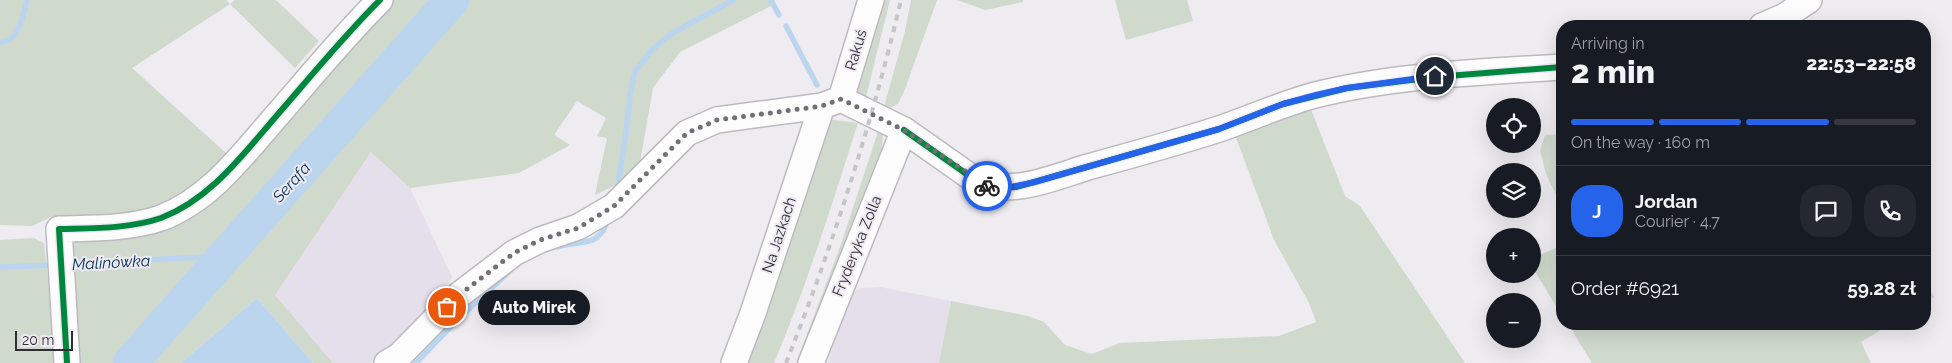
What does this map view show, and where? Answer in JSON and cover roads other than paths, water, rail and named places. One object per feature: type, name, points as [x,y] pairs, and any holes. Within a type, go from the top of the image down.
[{"type":"street","points":[[67,363],[59,229],[135,224],[160,218],[191,203],[238,160],[353,27],[380,0]]},
{"type":"street","name":"Rakuś","points":[[831,103],[871,0]]},
{"type":"street","points":[[1776,20],[1809,0]]},
{"type":"street","points":[[387,363],[399,356],[459,295],[514,253],[540,240],[578,228],[614,206],[687,133],[717,120],[831,103],[904,130],[975,180],[988,186],[1000,188],[1016,187],[1219,129],[1283,104],[1347,88],[1435,76],[1556,67]]},
{"type":"street","name":"Na Jazkach","points":[[734,363],[831,103]]},
{"type":"street","name":"Fryderyka Zolla","points":[[811,363],[904,130]]},
{"type":"water","points":[[257,298],[313,363],[181,363]]},
{"type":"waterway","points":[[0,42],[12,38],[16,33],[22,20],[27,0]]},
{"type":"waterway","name":"Serafa","points":[[130,363],[452,0]]},
{"type":"waterway","points":[[617,191],[635,71],[653,49],[671,34],[733,0]]},
{"type":"waterway","points":[[771,0],[779,15]]},
{"type":"waterway","points":[[786,26],[817,85]]},
{"type":"waterway","points":[[557,247],[595,239],[605,228],[608,218]]},
{"type":"waterway","name":"Malinówka","points":[[67,264],[203,257],[222,259]]},
{"type":"waterway","name":"Malinówka","points":[[0,267],[55,265]]},
{"type":"waterway","points":[[416,363],[457,320],[511,270]]},
{"type":"railway","points":[[786,363],[820,274],[850,183],[890,46],[901,0]]},
{"type":"place","name":"Auto Mirek","points":[[447,307]]}]
